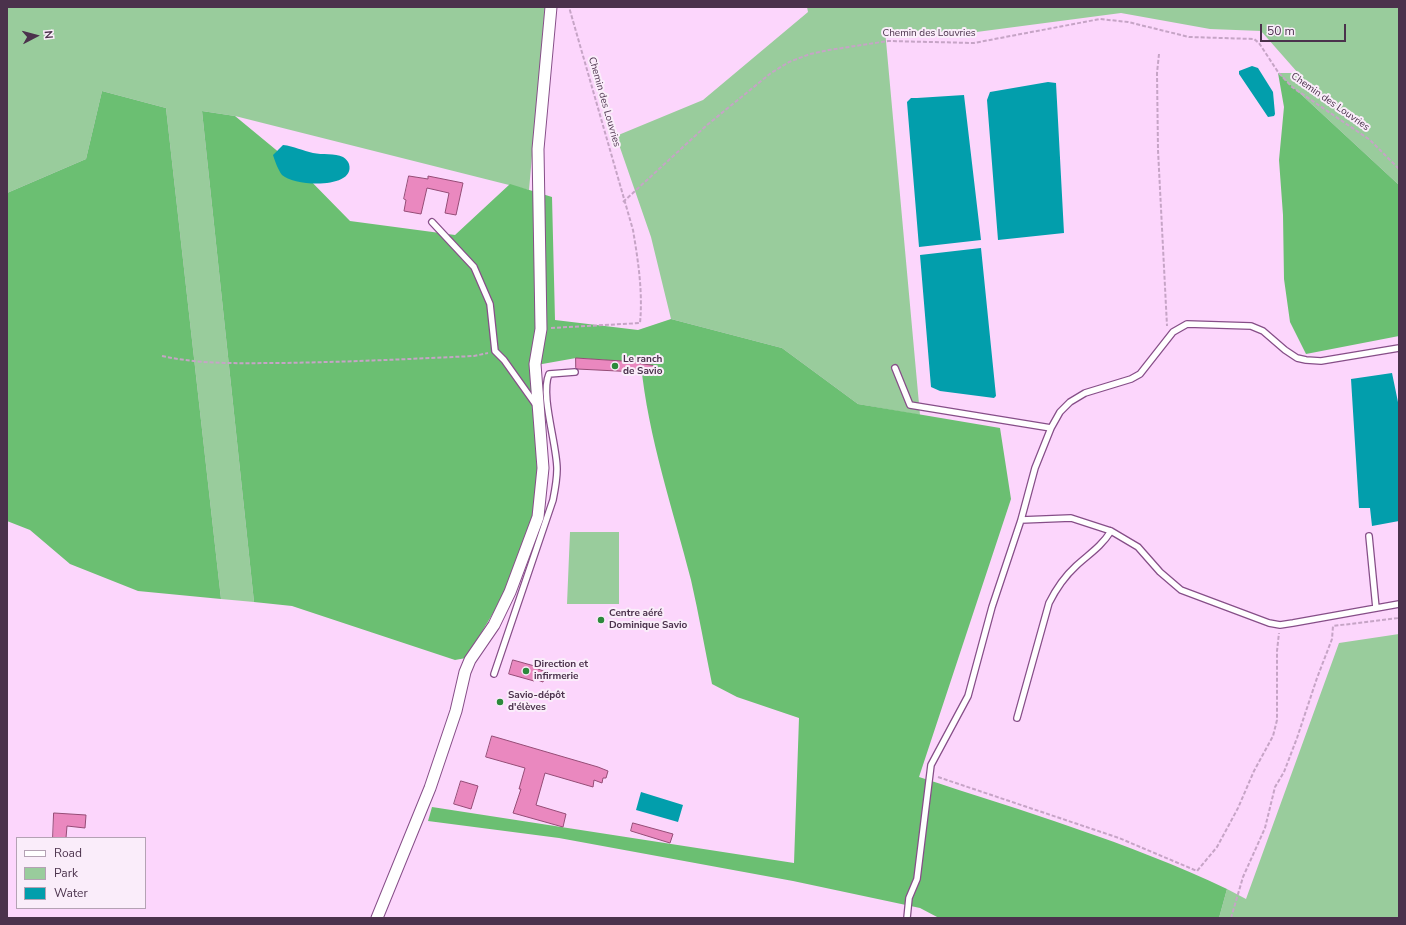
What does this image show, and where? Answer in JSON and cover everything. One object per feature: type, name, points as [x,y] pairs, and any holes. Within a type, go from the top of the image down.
[{"type":"street","points":[[377,918],[430,788],[456,711],[465,672],[470,660],[494,625],[507,599],[538,517],[542,468],[535,364],[541,329],[538,149],[551,7]]},
{"type":"lane","points":[[432,222],[474,267],[490,304],[495,351],[504,360],[538,408]]},
{"type":"lane","points":[[907,918],[909,898],[917,879],[931,765],[968,696],[992,607],[1021,520],[1035,468],[1051,428],[1060,412],[1076,398],[1094,389],[1131,379],[1140,374],[1165,341],[1180,326],[1187,324],[1251,326],[1263,331],[1297,358],[1306,360],[1321,361],[1399,348]]},
{"type":"lane","points":[[895,368],[910,405],[1051,428]]},
{"type":"lane","points":[[494,674],[553,500],[557,469],[547,394],[547,380],[550,374],[553,373],[575,372]]},
{"type":"lane","points":[[1021,520],[1071,518],[1111,531],[1138,547],[1160,572],[1181,590],[1269,623],[1280,625],[1399,604]]},
{"type":"lane","points":[[1017,718],[1049,604],[1056,588],[1076,566],[1104,543],[1111,531]]},
{"type":"lane","points":[[1369,536],[1376,608]]},
{"type":"path","name":"Chemin des Louvries","points":[[541,329],[640,323],[638,259],[633,230],[623,202],[569,7]]},
{"type":"path","name":"Chemin des Louvries","points":[[623,202],[707,125],[771,73],[789,62],[810,54],[862,44],[888,41],[974,43],[1100,19],[1128,22],[1189,37],[1254,39],[1264,49],[1278,72],[1292,87],[1370,140],[1399,169]]},
{"type":"path","points":[[1159,54],[1157,73],[1158,150],[1167,324],[1165,341]]},
{"type":"path","points":[[162,356],[189,362],[225,364],[357,362],[474,356],[495,351]]},
{"type":"path","points":[[1231,918],[1243,877],[1265,828],[1275,787],[1284,772],[1332,639],[1333,626],[1399,618]]},
{"type":"path","points":[[929,774],[1119,838],[1197,871],[1218,848],[1254,771],[1273,736],[1277,720],[1277,651],[1280,625]]},
{"type":"green space","points":[[7,7],[545,7],[529,190],[235,116],[202,111],[254,602],[221,599],[166,108],[102,91],[86,159],[7,193]]},
{"type":"green space","points":[[807,7],[1399,7],[1399,185],[1278,73],[1298,73],[1261,31],[1210,29],[1121,13],[969,33],[885,30],[920,415],[858,404],[782,348],[671,319],[651,237],[616,136],[703,100],[808,12]]},
{"type":"green space","points":[[570,532],[619,532],[619,604],[567,604]]},
{"type":"green space","points":[[1399,634],[1399,918],[1219,918],[1227,889],[1246,899],[1339,643]]},
{"type":"shaded area","points":[[1278,73],[1399,185],[1399,336],[1306,354],[1290,322],[1284,279],[1283,215],[1279,160],[1284,107]]},
{"type":"shaded area","points":[[102,91],[166,108],[221,599],[138,591],[70,564],[30,530],[7,521],[7,193],[86,159]]},
{"type":"shaded area","points":[[202,111],[235,116],[298,168],[350,221],[455,235],[510,184],[552,197],[555,320],[638,330],[671,319],[782,348],[858,404],[1000,428],[1011,499],[919,777],[1075,828],[1152,856],[1227,889],[1219,918],[939,918],[920,908],[793,881],[559,838],[428,821],[432,807],[794,863],[799,718],[737,697],[712,684],[691,580],[649,419],[641,364],[636,362],[576,358],[531,366],[537,468],[535,518],[501,600],[466,658],[455,660],[292,606],[254,602]]},
{"type":"water","points":[[1252,66],[1258,68],[1273,92],[1274,116],[1268,117],[1239,74],[1239,71]]},
{"type":"water","points":[[1048,82],[1056,83],[1064,233],[998,240],[987,100],[990,92]]},
{"type":"water","points":[[964,95],[981,240],[919,247],[907,102],[911,98]]},
{"type":"water","points":[[283,145],[313,153],[343,157],[349,164],[349,172],[343,178],[334,182],[311,183],[289,179],[282,175],[273,155]]},
{"type":"water","points":[[981,248],[996,396],[994,398],[940,391],[931,387],[920,255]]},
{"type":"water","points":[[1392,373],[1399,407],[1399,521],[1372,526],[1370,508],[1359,508],[1351,379]]},
{"type":"water","points":[[641,792],[683,805],[678,822],[636,810]]},
{"type":"building","points":[[409,176],[428,179],[428,176],[463,183],[456,215],[445,213],[449,193],[427,188],[421,214],[404,211],[406,200],[404,199]]},
{"type":"building","points":[[576,358],[637,362],[657,366],[657,373],[577,369]]},
{"type":"building","name":"Direction et infirmerie","points":[[513,660],[538,667],[538,669],[546,672],[543,682],[509,674]]},
{"type":"building","points":[[492,736],[598,767],[608,771],[606,778],[603,778],[602,783],[594,780],[593,787],[545,773],[536,805],[566,814],[563,827],[513,813],[521,789],[519,789],[525,768],[486,757]]},
{"type":"building","points":[[461,781],[478,786],[471,809],[454,804]]},
{"type":"building","points":[[54,813],[86,815],[85,828],[67,826],[66,837],[53,837]]},
{"type":"building","points":[[633,823],[673,834],[670,843],[631,831]]},
{"type":"place","name":"Le ranch de Savio","points":[[615,366]]},
{"type":"place","name":"Centre aéré Dominique Savio","points":[[601,620]]},
{"type":"place","name":"Direction et infirmerie","points":[[526,671]]},
{"type":"place","name":"Savio-dépôt d'élèves","points":[[500,702]]}]
